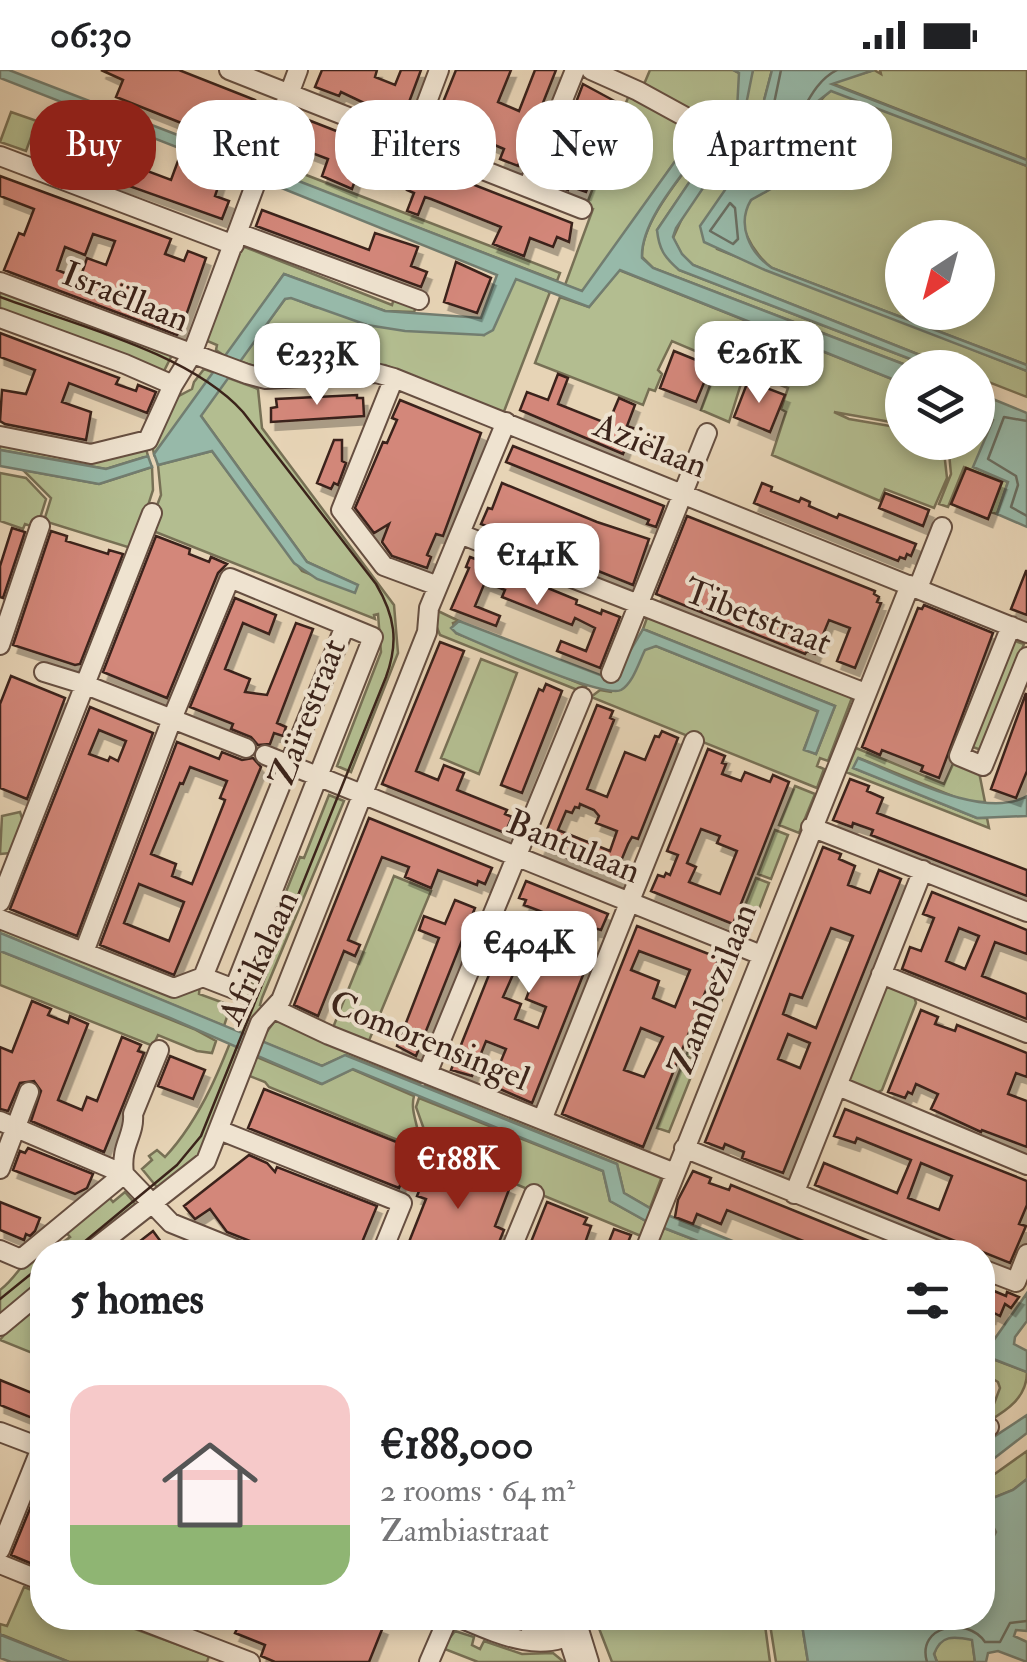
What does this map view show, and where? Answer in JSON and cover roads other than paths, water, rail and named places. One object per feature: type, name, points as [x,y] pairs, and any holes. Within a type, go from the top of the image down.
[{"type":"street","points":[[229,70],[335,112]]},
{"type":"street","points":[[192,354],[298,70]]},
{"type":"street","points":[[428,100],[439,70]]},
{"type":"street","points":[[563,100],[575,70]]},
{"type":"street","points":[[591,70],[673,110]]},
{"type":"street","points":[[0,156],[419,300]]},
{"type":"street","points":[[535,190],[582,209]]},
{"type":"street","name":"Israëllaan","points":[[0,282],[192,354],[173,386],[0,318]]},
{"type":"street","name":"Aziëlaan","points":[[192,354],[266,378],[376,372],[1019,629]]},
{"type":"street","points":[[394,378],[341,510],[384,566],[438,586]]},
{"type":"street","points":[[0,436],[91,454],[148,440],[173,386]]},
{"type":"street","name":"Afrikalaan","points":[[105,1240],[206,1161],[260,1023],[274,1009],[364,795],[428,632],[427,614],[506,422]]},
{"type":"street","points":[[611,673],[707,433]]},
{"type":"street","points":[[0,902],[152,513]]},
{"type":"street","points":[[0,645],[40,526]]},
{"type":"street","points":[[866,692],[942,527]]},
{"type":"street","name":"Tibetstraat","points":[[460,534],[866,692]]},
{"type":"street","points":[[84,952],[172,718],[230,578],[345,626]]},
{"type":"street","name":"Zaïrestraat","points":[[345,626],[374,638],[234,989],[203,977],[345,626]]},
{"type":"street","points":[[1019,629],[959,756],[983,766],[1027,657]]},
{"type":"street","points":[[44,672],[246,748]]},
{"type":"street","name":"Zambezilaan","points":[[649,1240],[866,692]]},
{"type":"street","points":[[427,1074],[582,697]]},
{"type":"street","points":[[542,1120],[694,741]]},
{"type":"street","name":"Bantulaan","points":[[266,755],[761,955]]},
{"type":"street","points":[[812,826],[1027,912]]},
{"type":"street","points":[[794,1194],[924,870]]},
{"type":"street","points":[[0,919],[174,988],[203,977]]},
{"type":"street","points":[[881,974],[1027,1033]]},
{"type":"street","name":"Comorensingel","points":[[274,1009],[287,1018],[675,1173]]},
{"type":"street","points":[[124,1174],[121,1154],[159,1050]]},
{"type":"street","points":[[838,1086],[1027,1164]]},
{"type":"street","points":[[0,1169],[7,1124],[28,1092]]},
{"type":"street","points":[[7,1124],[124,1174],[170,1223],[213,1240]]},
{"type":"street","points":[[219,1130],[402,1202],[387,1240]]},
{"type":"street","points":[[684,1148],[911,1240]]},
{"type":"street","points":[[45,1240],[124,1174]]},
{"type":"street","points":[[515,1240],[534,1194]]},
{"type":"street","points":[[0,1250],[22,1259],[30,1252]]},
{"type":"street","points":[[995,1274],[1016,1282],[1027,1254]]},
{"type":"street","points":[[0,1326],[30,1300]]},
{"type":"street","points":[[0,1432],[30,1443]]},
{"type":"street","points":[[0,1550],[30,1477]]},
{"type":"street","points":[[0,1564],[30,1576]]},
{"type":"street","points":[[167,1630],[250,1662]]},
{"type":"street","points":[[429,1662],[443,1630]]},
{"type":"street","points":[[492,1630],[524,1638],[554,1630]]},
{"type":"street","points":[[570,1630],[576,1662]]},
{"type":"street","points":[[571,1630],[589,1662]]},
{"type":"water","points":[[0,70],[9,70],[87,100],[56,100],[0,78]]},
{"type":"water","points":[[733,70],[753,70],[747,100],[738,100],[739,73]]},
{"type":"water","points":[[772,70],[874,70],[832,84],[873,100],[855,100],[831,91],[819,100],[764,100]]},
{"type":"water","points":[[892,107],[1027,160],[1027,166],[892,114]]},
{"type":"water","points":[[156,127],[176,134],[176,147],[156,139]]},
{"type":"water","points":[[673,164],[673,187],[648,229],[642,258],[653,268],[885,357],[885,376],[620,270],[589,307],[516,279],[493,330],[484,335],[367,325],[285,299],[201,416],[307,562],[358,585],[355,593],[317,579],[294,563],[212,451],[158,465],[154,454],[284,274],[385,311],[481,318],[497,275],[286,190],[315,187],[582,291]]},
{"type":"water","points":[[684,190],[702,190],[673,237],[693,265],[907,350],[887,350],[679,270],[661,248],[657,230]]},
{"type":"water","points":[[725,190],[769,190],[751,200],[745,219],[748,238],[757,255],[772,268],[885,311],[885,316],[704,242],[700,226]]},
{"type":"water","points":[[921,330],[935,330],[988,350],[973,350]]},
{"type":"water","points":[[995,353],[1027,365],[1027,371],[995,359]]},
{"type":"water","points":[[995,400],[1027,413],[1027,527],[997,514],[1008,482],[973,467],[976,460],[995,460]]},
{"type":"water","points":[[0,450],[106,469],[148,456],[152,467],[99,484],[0,466]]},
{"type":"water","points":[[459,621],[613,680],[643,629],[835,706],[816,754],[804,750],[818,711],[656,646],[645,650],[625,687],[610,691],[541,669],[456,633],[451,628]]},
{"type":"water","points":[[858,758],[966,799],[1009,802],[1027,796],[1027,816],[977,818],[853,768]]},
{"type":"water","points":[[0,933],[322,1066],[345,1055],[617,1164],[624,1193],[650,1208],[730,1240],[695,1240],[646,1221],[610,1201],[603,1171],[353,1069],[322,1084],[0,951]]},
{"type":"water","points":[[1027,1293],[1027,1321],[1014,1344],[1027,1351],[1027,1372],[995,1360],[995,1338]]},
{"type":"water","points":[[1027,1415],[1027,1433],[995,1458],[995,1436]]},
{"type":"water","points":[[1027,1479],[1027,1631],[1016,1630],[1014,1636],[1027,1642],[1027,1662],[998,1651],[988,1653],[986,1662],[975,1662],[972,1640],[953,1638],[944,1640],[937,1648],[937,1662],[808,1662],[803,1630],[995,1630],[995,1497]]},
{"type":"water","points":[[0,1634],[69,1662],[11,1662],[0,1658]]},
{"type":"tram line","points":[[0,297],[163,357],[220,391],[243,412],[376,584],[393,629],[393,652],[386,677],[201,1136],[177,1165],[86,1240]]},
{"type":"tram line","points":[[0,1299],[30,1275]]}]
